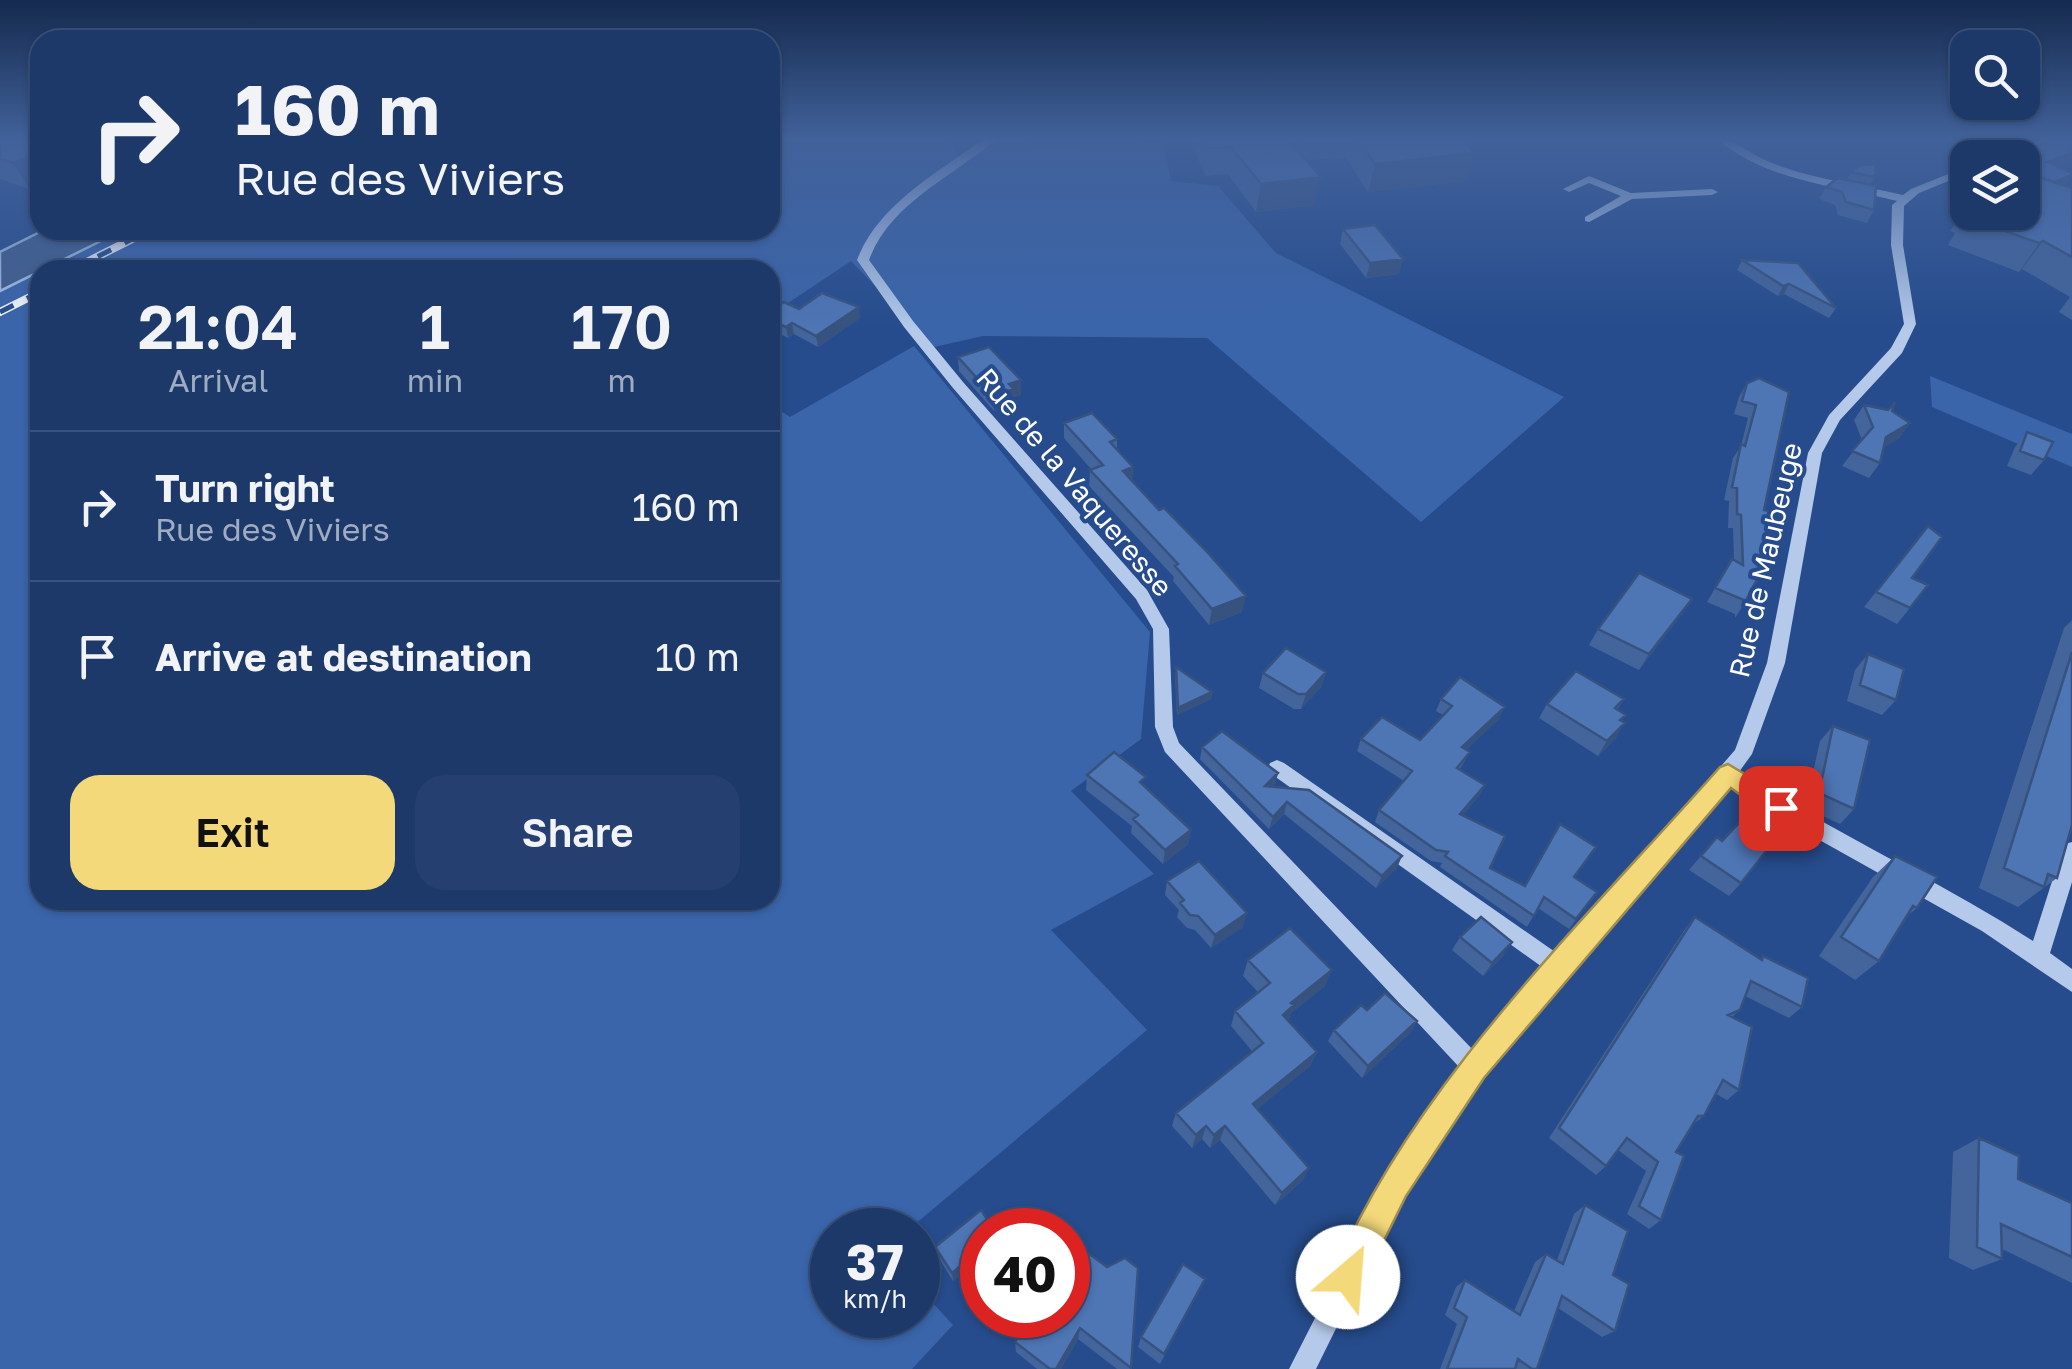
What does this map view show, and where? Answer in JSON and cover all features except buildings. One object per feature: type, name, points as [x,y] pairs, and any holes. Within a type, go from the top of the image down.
[{"type":"street","name":"Rue de la Vaqueresse","points":[[909,202],[866,246],[863,260],[938,364],[1110,558],[1155,616],[1161,629],[1164,727],[1172,748],[1474,1068]]},
{"type":"street","points":[[1589,219],[1620,202]]},
{"type":"street","name":"Rue de Maubeuge","points":[[1302,1369],[1395,1185],[1474,1068],[1742,754],[1776,663],[1815,453],[1834,418],[1898,350],[1907,334],[1910,314],[1896,225],[1896,210],[1902,202]]},
{"type":"street","points":[[1277,768],[1560,967]]},
{"type":"street","points":[[1728,774],[1814,829],[1898,870],[2039,956],[2072,982]]},
{"type":"street","points":[[2039,956],[2072,850]]},
{"type":"shaded area","points":[[780,202],[1232,202],[1276,253],[1564,397],[1421,522],[1207,338],[983,336],[934,347],[851,261],[780,308],[780,260],[63,260],[103,240],[780,240]]},
{"type":"shaded area","points":[[30,237],[103,240],[63,260],[30,260],[30,276],[0,291],[0,252]]},
{"type":"shaded area","points":[[30,276],[30,910],[780,910],[780,410],[790,417],[914,346],[1150,632],[1141,739],[1071,791],[1154,874],[1051,930],[1147,1030],[934,1208],[810,1208],[810,1338],[940,1338],[940,1311],[953,1325],[912,1369],[0,1369],[0,291]]},
{"type":"shaded area","points":[[1930,376],[2072,434],[2072,467],[1932,407]]},
{"type":"railway","points":[[91,260],[130,240]]},
{"type":"railway","points":[[0,312],[30,297]]},
{"type":"route","points":[[1348,1277],[1395,1185],[1474,1068],[1728,774],[1781,808]]}]
